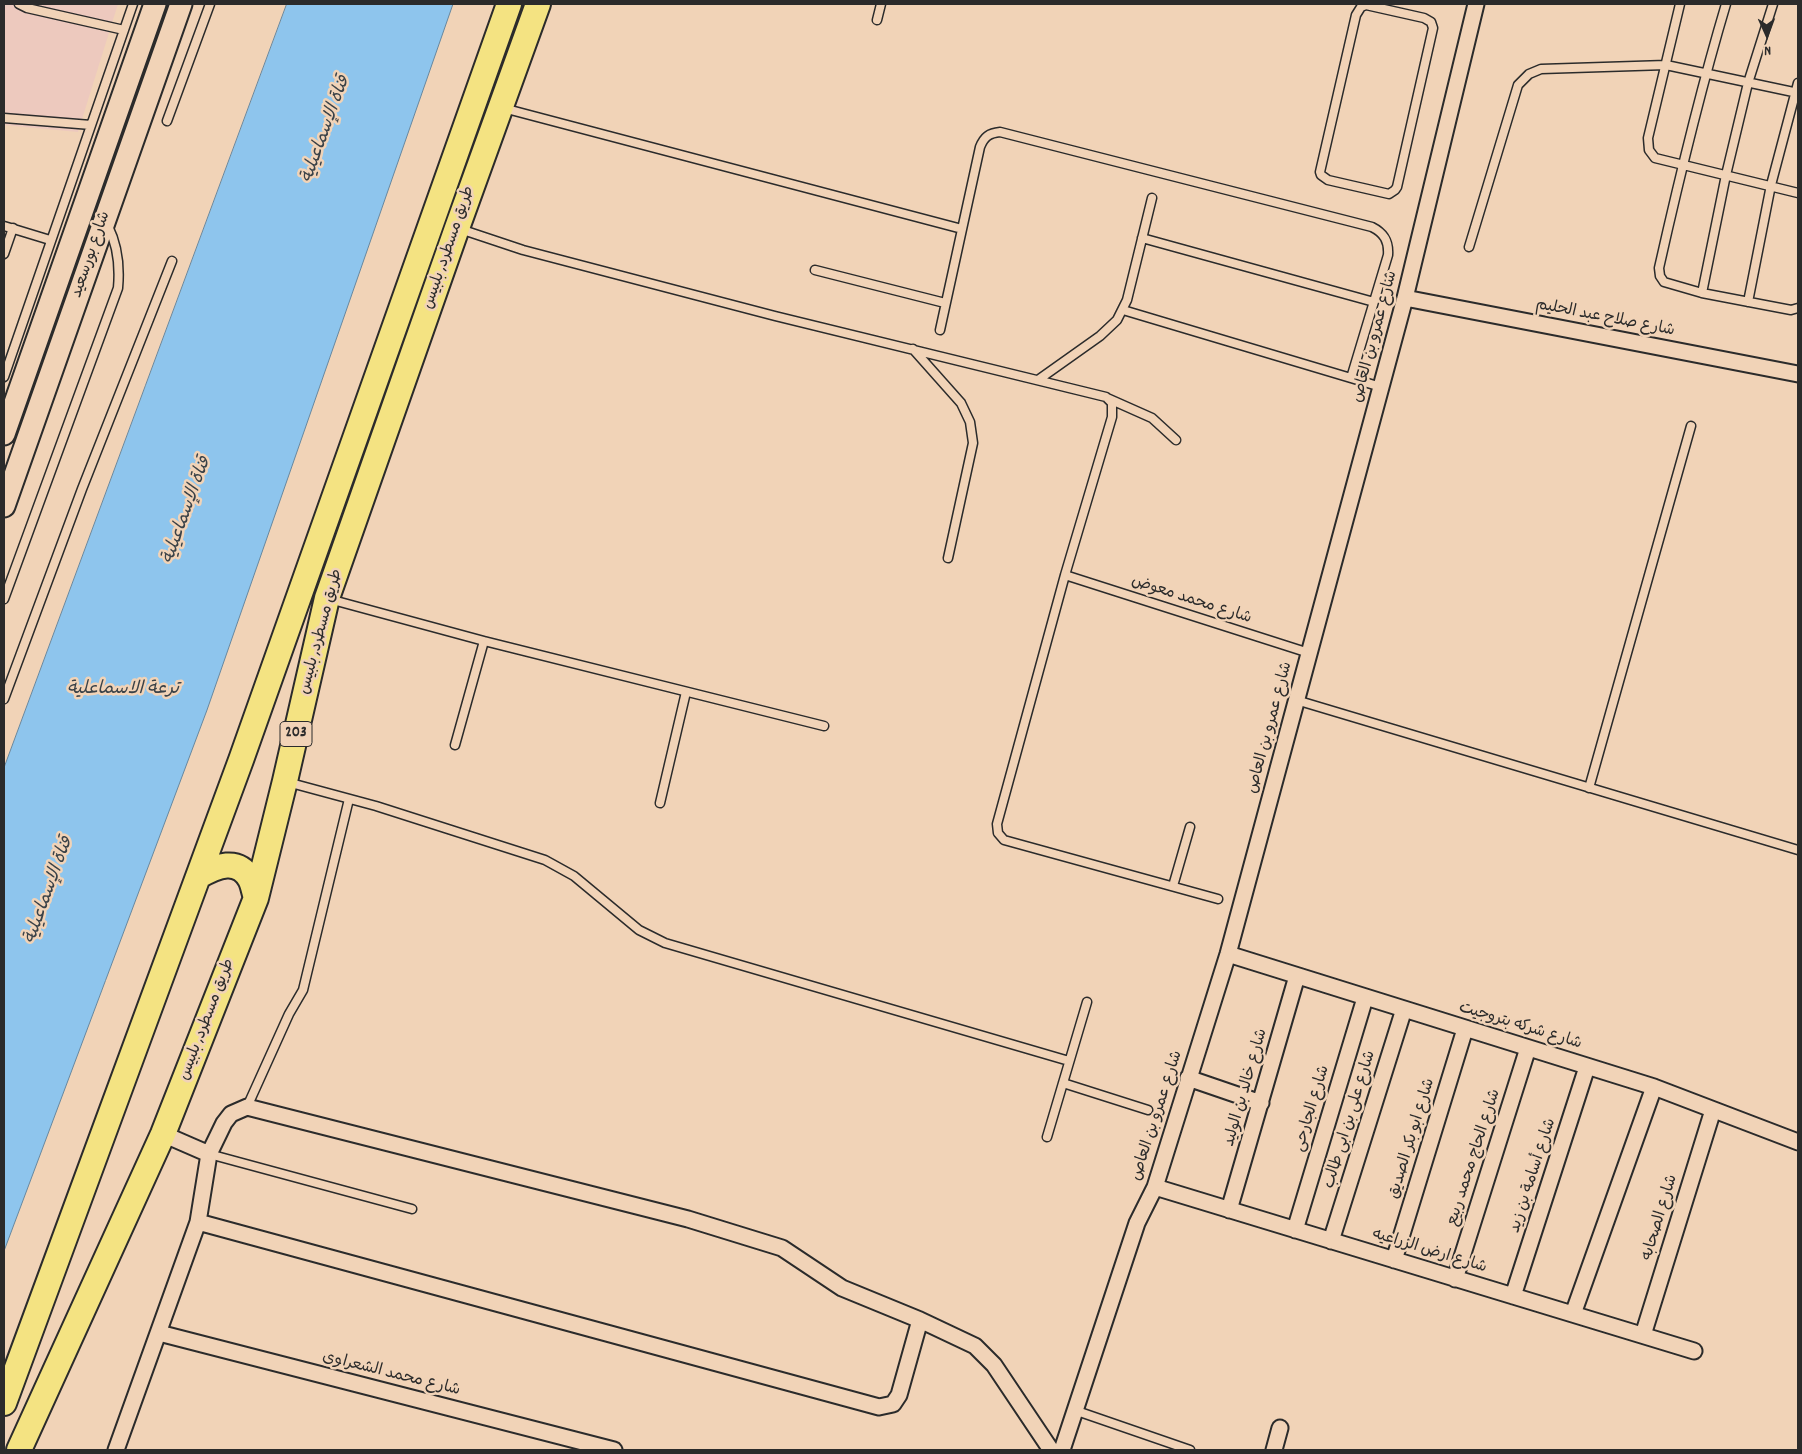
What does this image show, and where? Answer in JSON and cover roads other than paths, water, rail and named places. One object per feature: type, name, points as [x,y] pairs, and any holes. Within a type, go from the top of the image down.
[{"type":"main road","name":"شارع بورسعيد","points":[[4,434],[155,4]]},
{"type":"main road","name":"شارع بورسعيد","points":[[4,506],[181,4]]},
{"type":"main road","name":"طريق مسطرد, بلبيس","points":[[4,1404],[241,760],[509,4]]},
{"type":"main road","name":"طريق مسطرد, بلبيس","points":[[19,1450],[163,1134],[256,898],[327,598],[538,4]]},
{"type":"main road","points":[[199,876],[226,864],[241,868],[251,879],[256,898]]},
{"type":"street","name":"شارع عمرو بن العاص","points":[[1062,1450],[1137,1223],[1155,1187],[1228,954],[1405,298],[1476,4]]},
{"type":"street","name":"شارع صلاح عبد الحليم","points":[[1405,298],[1798,374]]},
{"type":"street","name":"شارع شركه بتروجيت","points":[[1228,954],[1654,1087],[1798,1142]]},
{"type":"street","name":"شارع خالد بن الوليد","points":[[1230,1210],[1297,976]]},
{"type":"street","name":"شارع الجارحى","points":[[1295,1230],[1365,998]]},
{"type":"street","name":"شارع على بن ابى طالب","points":[[1331,1241],[1404,1009]]},
{"type":"street","name":"شارع ابو بكر الصديق","points":[[1394,1260],[1465,1029]]},
{"type":"street","name":"شارع الحاج محمد ربيع","points":[[1455,1278],[1528,1048]]},
{"type":"street","name":"شارع أسامة بن زيد","points":[[1513,1296],[1588,1067]]},
{"type":"street","points":[[1188,1078],[1260,1103]]},
{"type":"street","points":[[1573,1314],[1654,1087]]},
{"type":"street","points":[[116,1450],[198,1222],[209,1154],[224,1123],[232,1114],[247,1107],[688,1219],[782,1248],[842,1288],[920,1320],[975,1346],[994,1365],[1051,1450]]},
{"type":"street","name":"شارع الصحابه","points":[[1643,1335],[1713,1110]]},
{"type":"street","points":[[163,1134],[209,1154]]},
{"type":"street","name":"شارع ارض الزراعيه","points":[[1155,1187],[1694,1351]]},
{"type":"street","points":[[198,1222],[879,1407],[892,1404],[899,1395],[920,1320]]},
{"type":"street","name":"شارع محمد الشعراوى","points":[[159,1333],[614,1450]]},
{"type":"street","points":[[1274,1450],[1280,1428]]},
{"type":"lane","points":[[19,4],[27,8],[124,30]]},
{"type":"lane","points":[[4,377],[133,4]]},
{"type":"lane","points":[[167,121],[210,4]]},
{"type":"lane","points":[[878,20],[881,4]]},
{"type":"lane","points":[[1680,4],[1648,138],[1649,150],[1655,158],[1798,193]]},
{"type":"lane","points":[[1726,4],[1705,74],[1682,164],[1659,268],[1660,276],[1664,282],[1702,293],[1791,310],[1798,308]]},
{"type":"lane","points":[[1702,293],[1726,175],[1748,83],[1773,4]]},
{"type":"lane","points":[[1360,5],[1370,5],[1424,18],[1434,28],[1397,187],[1389,194],[1328,180],[1320,172],[1356,15],[1360,5]]},
{"type":"lane","points":[[1469,247],[1518,85],[1529,74],[1541,69],[1666,65],[1797,93]]},
{"type":"lane","points":[[1748,302],[1771,185],[1798,84]]},
{"type":"lane","points":[[501,107],[962,229]]},
{"type":"lane","points":[[4,118],[91,125]]},
{"type":"lane","points":[[940,330],[982,142],[989,134],[994,132],[1005,133],[1377,229],[1385,238],[1388,249],[1351,378]]},
{"type":"lane","points":[[1038,380],[1105,332],[1117,320],[1127,300],[1152,198]]},
{"type":"lane","points":[[4,599],[118,288],[120,270],[113,238],[105,219]]},
{"type":"lane","points":[[4,226],[50,240]]},
{"type":"lane","points":[[4,254],[13,228]]},
{"type":"lane","points":[[457,228],[523,250],[775,316],[913,348],[1106,397],[1152,418],[1176,440]]},
{"type":"lane","points":[[1142,238],[1374,302]]},
{"type":"lane","points":[[4,698],[82,489],[172,261]]},
{"type":"lane","points":[[815,270],[945,303]]},
{"type":"lane","points":[[1123,310],[1381,387]]},
{"type":"lane","points":[[913,348],[960,403],[966,412],[972,432],[971,453],[948,558]]},
{"type":"lane","points":[[4,349],[12,352]]},
{"type":"lane","points":[[1106,397],[1112,403],[1112,417],[1065,575],[997,824],[998,833],[1004,840],[1218,899]]},
{"type":"lane","points":[[1589,788],[1691,426]]},
{"type":"lane","name":"شارع محمد معوض","points":[[1065,575],[1309,653]]},
{"type":"lane","points":[[327,598],[484,641],[824,726]]},
{"type":"lane","points":[[455,745],[484,641]]},
{"type":"lane","points":[[660,803],[686,692]]},
{"type":"lane","points":[[1296,700],[1798,850]]},
{"type":"lane","points":[[285,781],[545,860],[574,876],[639,930],[665,943],[1069,1061]]},
{"type":"lane","points":[[247,1107],[289,1014],[303,990],[349,799]]},
{"type":"lane","points":[[1173,886],[1190,827]]},
{"type":"lane","points":[[1046,1137],[1087,1002]]},
{"type":"lane","points":[[1063,1083],[1148,1110]]},
{"type":"lane","points":[[209,1154],[412,1209]]},
{"type":"lane","points":[[1074,1410],[1190,1450]]},
{"type":"water","name":"ترعة الاسماعلية","points":[[287,4],[453,4],[207,710],[4,1251],[4,768]]},
{"type":"water label","name":"قناة الإسماعيلية","points":[[327,130]]},
{"type":"water label","name":"قناة الإسماعيلية","points":[[188,511]]},
{"type":"water label","name":"قناة الإسماعيلية","points":[[50,891]]}]
